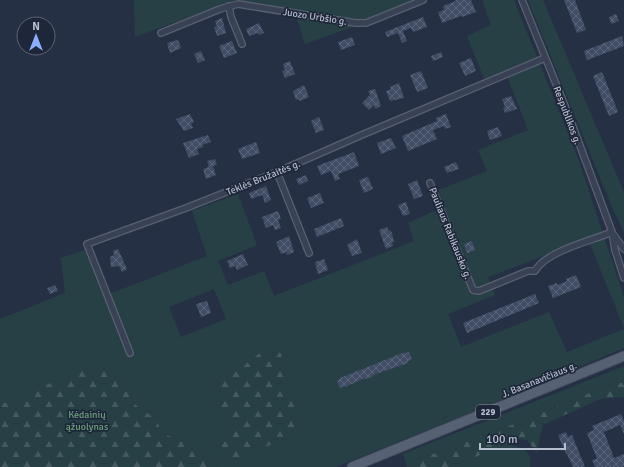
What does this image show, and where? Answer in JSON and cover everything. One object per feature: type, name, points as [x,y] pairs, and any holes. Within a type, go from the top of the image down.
[{"type":"main road","name":"J. Basanavičiaus g.","points":[[352,467],[624,356]]},
{"type":"street","name":"Juozo Urbšio g.","points":[[161,33],[229,6],[238,4],[356,23],[366,23],[423,0]]},
{"type":"street","name":"Respublikos g.","points":[[522,0],[569,116],[612,232],[615,250],[624,278]]},
{"type":"street","points":[[229,6],[242,44]]},
{"type":"street","name":"Teklės Bružaitės g.","points":[[130,353],[87,244],[186,208],[277,172],[545,58]]},
{"type":"street","points":[[277,172],[309,253]]},
{"type":"street","name":"Pauliaus Rabikausko g.","points":[[430,183],[473,290],[479,292],[528,272],[535,271],[545,260],[567,249],[612,232]]},
{"type":"street","name":"Respublikos g.","points":[[612,232],[624,249]]},
{"type":"green space","points":[[134,0],[235,0],[135,37]]},
{"type":"green space","points":[[237,0],[428,0],[305,44],[294,10]]},
{"type":"green space","points":[[482,0],[514,0],[579,161],[624,297],[624,328],[588,239],[488,277],[495,295],[448,314],[461,347],[549,312],[567,352],[624,329],[624,348],[336,467],[218,467],[206,450],[161,433],[157,420],[136,405],[119,381],[111,366],[0,405],[0,319],[65,293],[60,258],[85,250],[104,296],[207,256],[192,211],[238,194],[257,245],[218,261],[228,285],[264,271],[274,296],[414,241],[408,223],[439,209],[436,191],[487,171],[478,150],[528,130],[505,71],[484,79],[467,36],[491,25]],"holes":[[[214,289],[226,319],[181,337],[169,307]],[[281,353],[290,396],[298,414],[229,437],[233,424],[222,417],[218,377],[239,371],[248,362]]]},
{"type":"green space","points":[[528,0],[543,0],[624,192],[624,232],[614,212]]},
{"type":"green space","points":[[267,348],[281,353],[290,396],[298,414],[300,433],[228,462],[222,452],[222,444],[229,437],[233,424],[222,417],[218,377],[239,371],[248,362]]},
{"type":"green space","name":"Kėdainių ąžuolynas","points":[[111,366],[119,381],[136,405],[157,420],[161,433],[206,450],[218,467],[0,467],[0,405],[83,369]]},
{"type":"green space","points":[[624,366],[624,383],[614,383],[522,421],[406,464],[403,454]]},
{"type":"green space","points":[[614,383],[624,383],[624,397],[600,399],[543,425],[537,453],[527,440],[514,439],[507,447],[498,448],[450,467],[407,467],[406,464],[522,421]]},
{"type":"green space","points":[[511,445],[524,450],[529,455],[531,462],[530,467],[450,467],[498,448]]},
{"type":"building","points":[[455,0],[471,0],[476,12],[442,23],[438,12],[444,10],[443,6],[456,1]]},
{"type":"building","points":[[564,0],[575,0],[586,30],[577,33]]},
{"type":"building","points":[[616,14],[619,21],[611,24],[609,17]]},
{"type":"building","points":[[423,17],[427,27],[413,32],[411,28],[403,31],[407,41],[402,43],[398,33],[387,37],[385,32]]},
{"type":"building","points":[[222,18],[226,33],[217,36],[214,27],[217,26],[215,21]]},
{"type":"building","points":[[259,23],[264,33],[249,36],[246,29]]},
{"type":"building","points":[[622,36],[624,46],[587,60],[584,51]]},
{"type":"building","points":[[352,37],[355,45],[341,50],[338,42]]},
{"type":"building","points":[[178,40],[181,48],[170,53],[167,43]]},
{"type":"building","points":[[232,41],[237,53],[224,58],[219,46]]},
{"type":"building","points":[[201,51],[205,60],[198,63],[194,54]]},
{"type":"building","points":[[441,52],[443,57],[433,61],[431,56]]},
{"type":"building","points":[[471,58],[476,71],[465,76],[459,63]]},
{"type":"building","points":[[290,61],[295,74],[285,78],[282,71],[285,70],[283,64]]},
{"type":"building","points":[[421,71],[428,88],[417,92],[410,75]]},
{"type":"building","points":[[602,72],[618,112],[609,116],[593,76]]},
{"type":"building","points":[[399,83],[404,98],[390,101],[386,91],[391,89],[390,87]]},
{"type":"building","points":[[304,85],[309,97],[300,101],[299,99],[296,100],[293,91]]},
{"type":"building","points":[[375,89],[381,106],[375,109],[374,105],[369,110],[362,103],[370,95],[368,91]]},
{"type":"building","points":[[511,96],[517,109],[505,113],[503,108],[505,107],[502,99]]},
{"type":"building","points":[[190,114],[194,122],[191,124],[193,128],[184,131],[176,119]]},
{"type":"building","points":[[446,114],[451,127],[445,129],[444,126],[433,130],[437,139],[408,151],[402,136],[437,121],[436,118]]},
{"type":"building","points":[[319,117],[324,130],[316,133],[311,121]]},
{"type":"building","points":[[498,127],[502,136],[490,140],[487,131]]},
{"type":"building","points":[[208,135],[211,142],[202,145],[203,147],[197,149],[199,154],[189,158],[183,143]]},
{"type":"building","points":[[391,138],[396,148],[381,154],[377,143]]},
{"type":"building","points":[[256,142],[260,153],[242,159],[238,149]]},
{"type":"building","points":[[354,152],[359,166],[338,174],[340,179],[335,181],[331,171],[321,175],[317,166]]},
{"type":"building","points":[[215,159],[217,165],[213,166],[216,175],[206,179],[203,169],[209,167],[207,161]]},
{"type":"building","points":[[456,162],[459,169],[447,173],[444,167]]},
{"type":"building","points":[[306,175],[308,181],[299,185],[296,179]]},
{"type":"building","points":[[368,177],[373,189],[364,193],[359,180]]},
{"type":"building","points":[[417,180],[423,196],[414,199],[408,184]]},
{"type":"building","points":[[266,186],[271,200],[265,203],[262,195],[251,199],[249,193]]},
{"type":"building","points":[[320,193],[324,203],[311,208],[307,198]]},
{"type":"building","points":[[406,202],[410,214],[403,216],[398,205]]},
{"type":"building","points":[[278,211],[281,219],[278,220],[281,228],[275,230],[273,225],[266,228],[262,217]]},
{"type":"building","points":[[341,218],[344,226],[317,237],[314,229]]},
{"type":"building","points":[[387,227],[392,233],[394,242],[392,242],[393,246],[386,249],[379,230]]},
{"type":"building","points":[[289,236],[294,252],[287,255],[286,252],[281,254],[276,242]]},
{"type":"building","points":[[357,239],[362,253],[352,256],[347,245]]},
{"type":"building","points":[[472,241],[475,250],[467,253],[464,244]]},
{"type":"building","points":[[118,249],[127,269],[122,272],[119,266],[111,267],[110,257],[114,255],[113,251]]},
{"type":"building","points":[[243,254],[248,265],[237,270],[235,266],[230,268],[227,261]]},
{"type":"building","points":[[324,259],[328,270],[318,274],[315,262]]},
{"type":"building","points":[[576,275],[581,287],[553,298],[548,286],[557,283],[557,285]]},
{"type":"building","points":[[55,285],[58,291],[50,294],[47,288]]},
{"type":"building","points":[[535,294],[539,303],[467,333],[463,323]]},
{"type":"building","points":[[207,301],[211,313],[201,317],[196,304]]},
{"type":"building","points":[[405,352],[409,352],[412,359],[408,361],[408,363],[340,388],[337,381],[340,378]]},
{"type":"building","points":[[621,414],[624,421],[624,434],[620,425],[604,432],[614,458],[624,454],[624,466],[595,467],[592,460],[597,459],[587,433],[594,430],[592,426]]},
{"type":"building","points":[[566,432],[568,437],[572,435],[585,467],[573,467],[558,435]]}]
